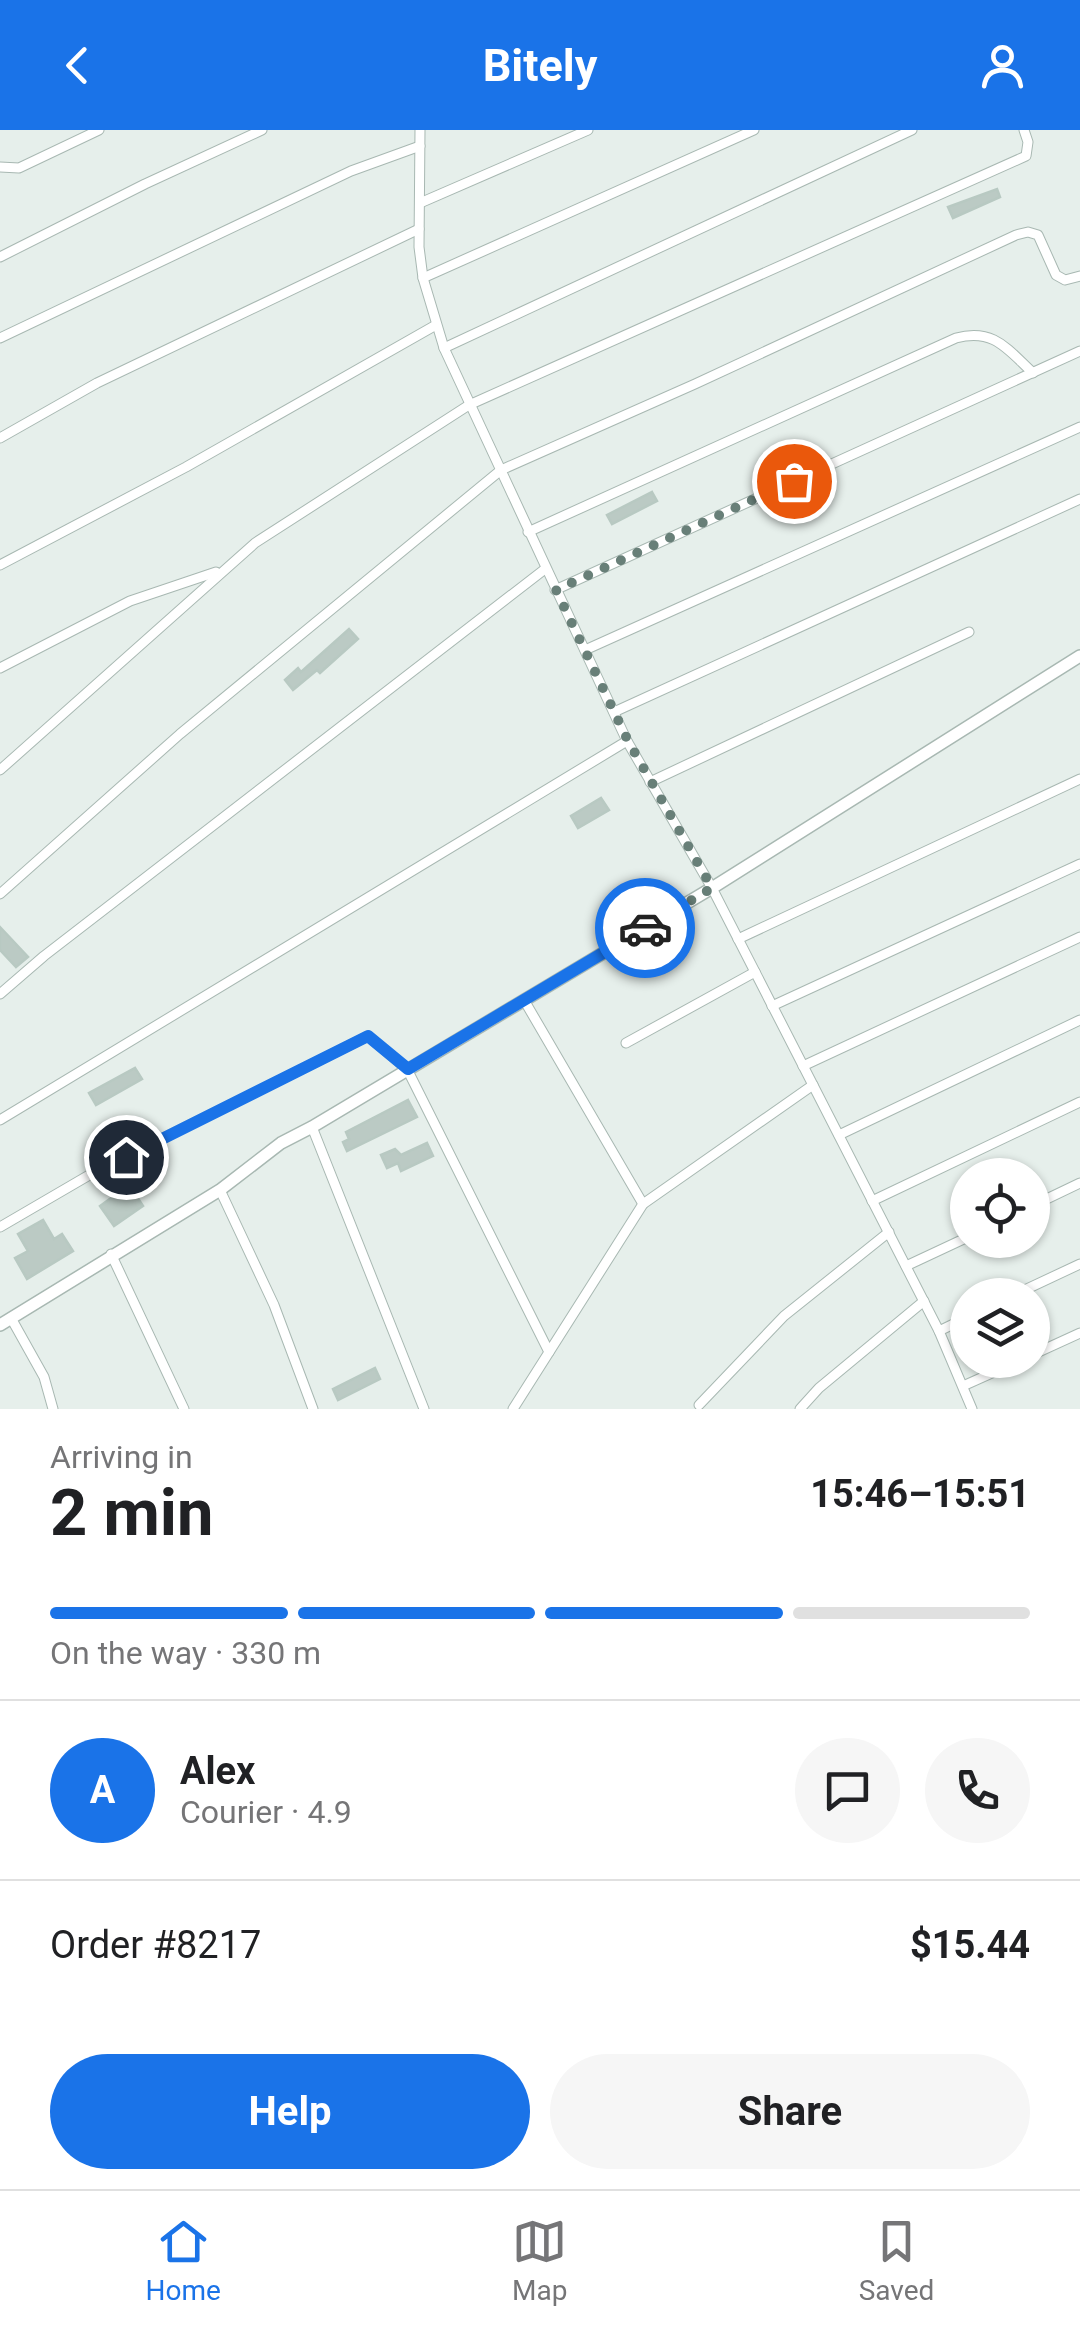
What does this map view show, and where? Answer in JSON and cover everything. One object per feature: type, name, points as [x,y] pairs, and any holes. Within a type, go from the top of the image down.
[{"type":"street","points":[[0,167],[19,168],[99,130]]},
{"type":"street","points":[[0,256],[262,130]]},
{"type":"street","points":[[420,130],[423,278],[444,348],[628,741],[738,938],[939,1330],[972,1409]]},
{"type":"street","points":[[420,204],[588,130]]},
{"type":"street","points":[[423,278],[754,130]]},
{"type":"street","points":[[444,348],[912,130]]},
{"type":"street","points":[[0,770],[255,543],[469,405],[1026,156],[1028,142],[1024,130]]},
{"type":"street","points":[[0,338],[351,171],[420,146]]},
{"type":"street","points":[[0,438],[97,383],[420,229]]},
{"type":"street","points":[[0,894],[180,734],[501,470],[1016,235],[1038,234],[1056,276],[1065,280],[1080,276]]},
{"type":"street","points":[[0,566],[436,326]]},
{"type":"street","points":[[528,532],[956,338],[976,333],[996,340],[1033,372]]},
{"type":"street","points":[[556,590],[1080,352]]},
{"type":"street","points":[[585,650],[1080,426]]},
{"type":"street","points":[[614,712],[1080,499]]},
{"type":"street","points":[[0,994],[545,569]]},
{"type":"street","points":[[0,668],[130,601],[221,570]]},
{"type":"street","points":[[650,782],[969,632]]},
{"type":"street","points":[[53,1409],[44,1377],[6,1321],[220,1190],[280,1143],[712,888],[1080,656]]},
{"type":"street","points":[[0,1120],[628,741]]},
{"type":"street","points":[[738,938],[1080,779]]},
{"type":"street","points":[[772,1006],[1080,864]]},
{"type":"street","points":[[803,1066],[1080,937]]},
{"type":"street","points":[[626,1043],[755,972]]},
{"type":"street","points":[[524,1000],[643,1204]]},
{"type":"street","points":[[838,1135],[1080,1020]]},
{"type":"street","points":[[0,1228],[91,1174],[368,1036],[408,1069],[549,1352]]},
{"type":"street","points":[[513,1409],[643,1204],[813,1085]]},
{"type":"street","points":[[872,1201],[1080,1102]]},
{"type":"street","points":[[312,1127],[424,1409]]},
{"type":"street","points":[[1050,1197],[1080,1183]]},
{"type":"street","points":[[220,1190],[274,1305],[313,1409]]},
{"type":"street","points":[[700,1405],[784,1316],[889,1232]]},
{"type":"street","points":[[906,1266],[950,1245]]},
{"type":"street","points":[[111,1254],[184,1409]]},
{"type":"street","points":[[1050,1278],[1080,1264]]},
{"type":"street","points":[[800,1409],[819,1388],[924,1301]]},
{"type":"street","points":[[939,1330],[950,1325]]},
{"type":"street","points":[[1050,1347],[1080,1333]]},
{"type":"street","points":[[963,1386],[981,1378]]},
{"type":"building","points":[[997,189],[1000,197],[953,218],[948,207]]},
{"type":"building","points":[[652,492],[657,501],[612,524],[607,515]]},
{"type":"building","points":[[349,629],[358,639],[320,673],[317,670],[293,690],[285,680],[298,668],[301,672]]},
{"type":"building","points":[[601,798],[609,810],[578,828],[571,816]]},
{"type":"building","points":[[0,927],[28,957],[16,967],[0,950]]},
{"type":"building","points":[[135,1068],[142,1079],[96,1105],[89,1093]]},
{"type":"building","points":[[408,1100],[417,1117],[347,1151],[343,1142],[349,1139],[346,1132]]},
{"type":"building","points":[[427,1143],[433,1156],[401,1171],[398,1163],[387,1168],[381,1155],[395,1149],[401,1155]]},
{"type":"building","points":[[129,1185],[143,1206],[114,1226],[100,1206]]},
{"type":"building","points":[[43,1220],[54,1239],[62,1234],[73,1251],[27,1279],[15,1258],[28,1251],[18,1234]]},
{"type":"building","points":[[375,1368],[380,1379],[338,1400],[333,1389]]},
{"type":"way so far","points":[[645,928],[712,888],[628,741],[556,590],[794,481]]},
{"type":"route","points":[[126,1157],[368,1036],[408,1069],[645,928]]}]
